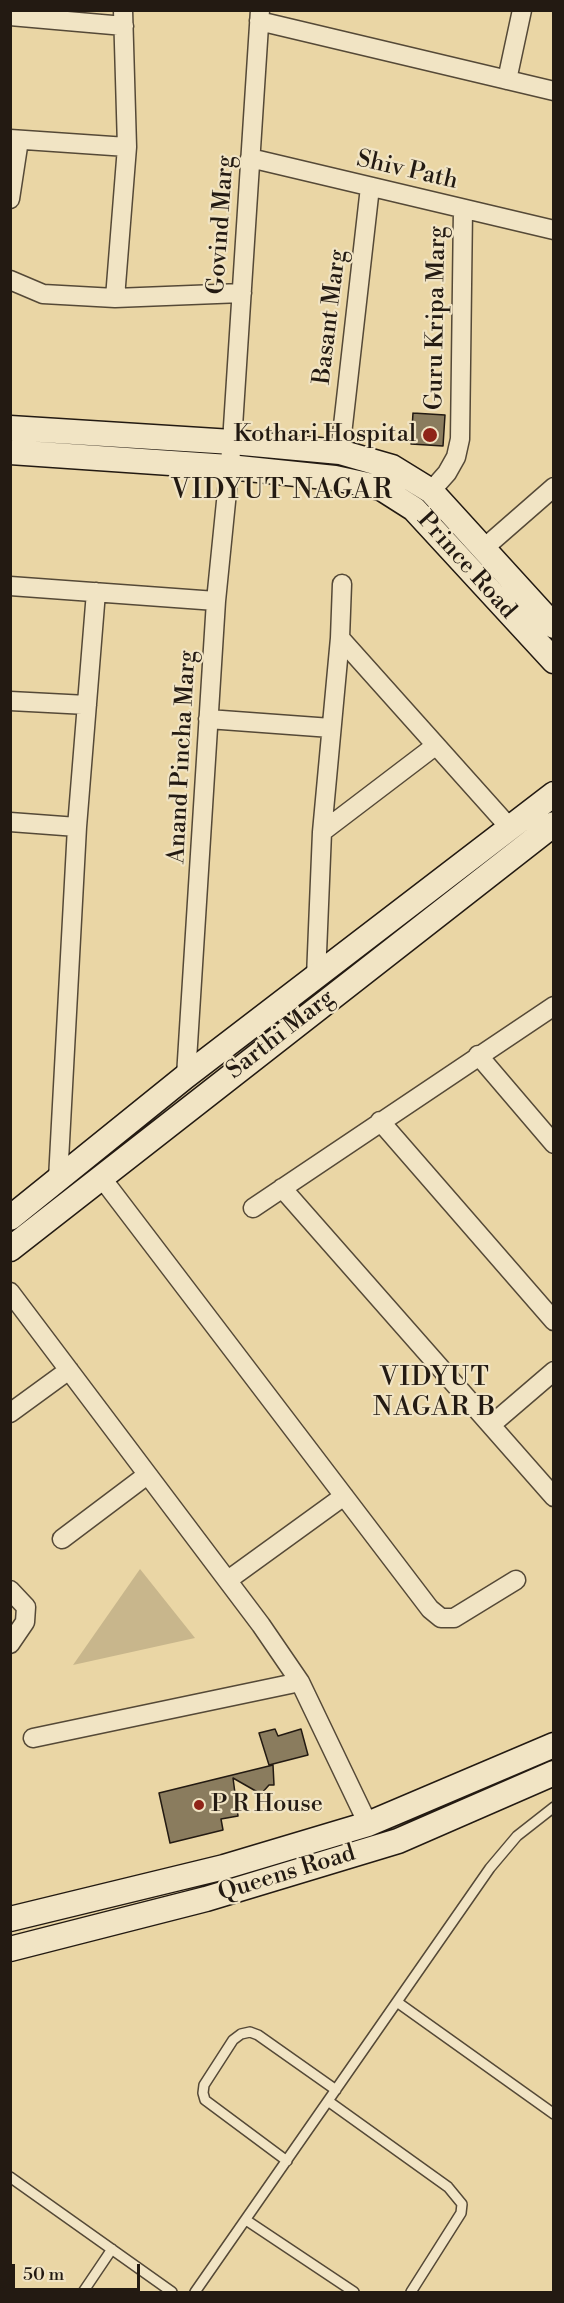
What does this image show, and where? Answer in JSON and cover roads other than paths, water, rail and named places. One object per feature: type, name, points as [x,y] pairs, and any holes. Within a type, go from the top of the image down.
[{"type":"street","points":[[507,80],[522,10]]},
{"type":"street","points":[[10,16],[123,18],[127,147],[115,298]]},
{"type":"street","points":[[260,16],[554,91]]},
{"type":"street","name":"Govind Marg","points":[[232,442],[260,16]]},
{"type":"street","points":[[10,199],[15,140],[127,147]]},
{"type":"street","name":"Shiv Path","points":[[250,158],[554,230]]},
{"type":"street","name":"Basant Marg","points":[[340,452],[370,187]]},
{"type":"street","name":"Guru Kripa Marg","points":[[431,491],[447,473],[456,457],[460,439],[463,209]]},
{"type":"street","points":[[10,280],[43,294],[115,298],[242,293]]},
{"type":"street","name":"Prince Road","points":[[10,428],[232,442],[340,452],[392,467],[431,491],[554,626]]},
{"type":"street","name":"Anand Pincha Marg","points":[[186,1076],[216,601],[232,442]]},
{"type":"street","name":"Prince Road","points":[[10,452],[229,467],[335,477],[381,488],[414,508],[554,661]]},
{"type":"street","points":[[483,549],[554,487]]},
{"type":"street","points":[[324,970],[322,832],[340,638],[342,584]]},
{"type":"street","points":[[10,586],[216,601]]},
{"type":"street","points":[[74,1199],[58,1179],[77,827],[96,592]]},
{"type":"street","points":[[340,638],[510,828]]},
{"type":"street","points":[[10,701],[87,705]]},
{"type":"street","points":[[208,719],[331,728]]},
{"type":"street","points":[[322,832],[435,746]]},
{"type":"street","points":[[10,1218],[186,1076],[554,794]]},
{"type":"street","points":[[10,822],[77,827]]},
{"type":"street","name":"Sarthi Marg","points":[[10,1249],[554,824]]},
{"type":"street","points":[[324,970],[348,983]]},
{"type":"street","points":[[254,1208],[478,1055],[554,1006]]},
{"type":"street","points":[[478,1055],[554,1144]]},
{"type":"street","points":[[186,1076],[202,1097]]},
{"type":"street","points":[[380,1121],[554,1321]]},
{"type":"street","points":[[101,1177],[429,1609],[441,1618],[454,1618],[516,1581]]},
{"type":"street","points":[[282,1188],[554,1497]]},
{"type":"street","points":[[10,1292],[228,1580],[300,1682],[368,1824]]},
{"type":"street","points":[[10,1413],[69,1370]]},
{"type":"street","points":[[491,1425],[554,1371]]},
{"type":"street","points":[[62,1539],[147,1474]]},
{"type":"street","points":[[228,1580],[344,1496]]},
{"type":"street","points":[[10,1590],[26,1607],[25,1622],[10,1644]]},
{"type":"street","points":[[33,1738],[300,1682]]},
{"type":"street","name":"Queens Road","points":[[10,1919],[224,1868],[368,1824],[554,1745]]},
{"type":"street","points":[[507,1765],[520,1788]]},
{"type":"street","name":"Queens Road","points":[[10,1949],[206,1899],[398,1841],[554,1773]]},
{"type":"lane","points":[[195,2292],[497,1860],[516,1836],[554,1807]]},
{"type":"lane","points":[[397,2002],[554,2114]]},
{"type":"lane","points":[[287,2161],[206,2100],[203,2093],[204,2085],[233,2040],[241,2034],[250,2032],[258,2035],[336,2090]]},
{"type":"lane","points":[[328,2101],[448,2187],[462,2204],[461,2213],[411,2292]]},
{"type":"lane","points":[[10,2177],[172,2292]]},
{"type":"lane","points":[[246,2220],[354,2292]]},
{"type":"lane","points":[[82,2292],[112,2249]]},
{"type":"place","name":"Kothari Hospital","points":[[430,435]]},
{"type":"place","name":"P R House","points":[[199,1805]]},
{"type":"district","name":"VIDYUT NAGAR","points":[[282,492]]},
{"type":"district","name":"VIDYUT NAGAR B","points":[[435,1394]]}]
